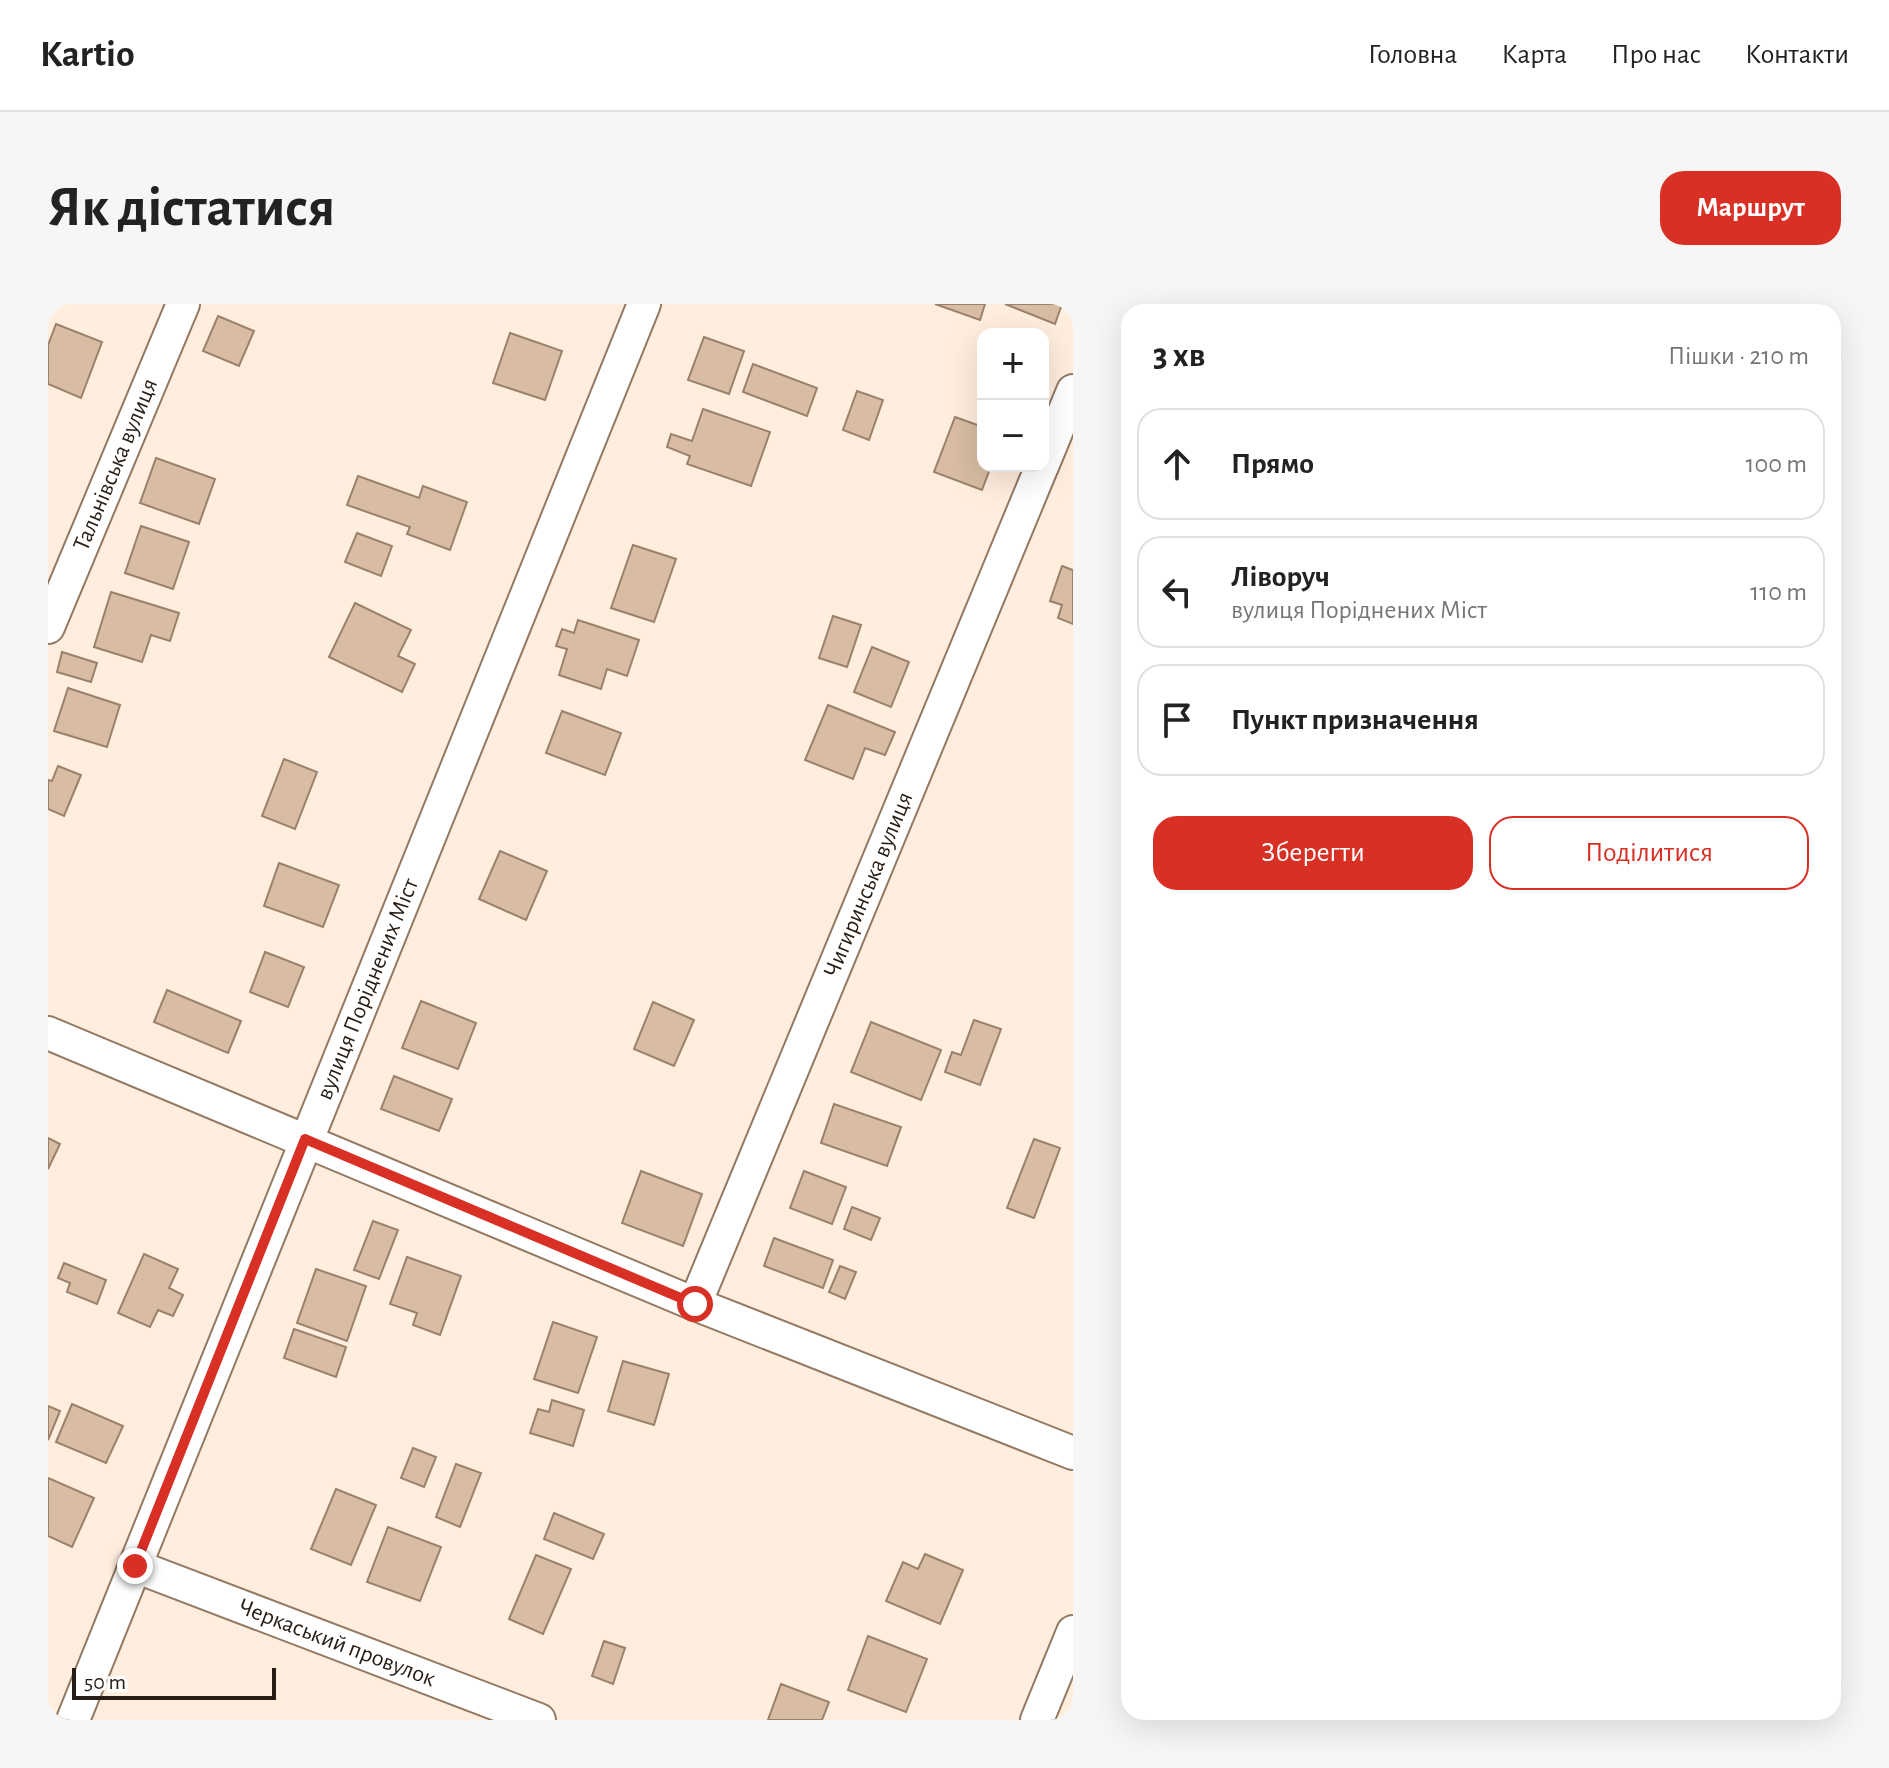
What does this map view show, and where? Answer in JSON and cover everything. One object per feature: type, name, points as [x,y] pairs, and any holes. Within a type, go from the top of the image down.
[{"type":"street","name":"Тальнівська вулиця","points":[[48,627],[183,304]]},
{"type":"street","name":"вулиця Поріднених Міст","points":[[73,1720],[644,304]]},
{"type":"street","name":"Чигиринська вулиця","points":[[1049,448],[1073,391]]},
{"type":"street","name":"Чигиринська вулиця","points":[[695,1304],[1039,472]]},
{"type":"street","points":[[48,1033],[695,1304],[1073,1453]]},
{"type":"street","name":"Черкаський провулок","points":[[135,1566],[535,1719]]},
{"type":"street","points":[[1037,1720],[1073,1632]]},
{"type":"building","points":[[935,304],[985,304],[980,320]]},
{"type":"building","points":[[1005,304],[1062,304],[1055,324]]},
{"type":"building","points":[[218,316],[254,331],[239,366],[203,351]]},
{"type":"building","points":[[56,324],[102,342],[81,398],[48,384],[48,345]]},
{"type":"building","points":[[510,333],[562,351],[545,400],[493,383]]},
{"type":"building","points":[[704,337],[744,351],[729,394],[688,380]]},
{"type":"building","points":[[753,364],[817,388],[807,416],[743,392]]},
{"type":"building","points":[[857,391],[883,400],[869,440],[843,430]]},
{"type":"building","points":[[703,409],[770,432],[751,486],[687,464],[690,456],[667,447],[671,434],[692,441]]},
{"type":"building","points":[[955,417],[977,425],[977,472],[989,472],[982,490],[934,472]]},
{"type":"building","points":[[156,458],[215,479],[199,524],[140,503]]},
{"type":"building","points":[[358,476],[419,498],[423,486],[467,502],[450,550],[407,534],[410,527],[347,505]]},
{"type":"building","points":[[141,526],[189,542],[173,589],[125,573]]},
{"type":"building","points":[[357,533],[392,546],[381,576],[345,562]]},
{"type":"building","points":[[633,545],[676,559],[654,622],[611,608]]},
{"type":"building","points":[[1062,566],[1073,570],[1073,624],[1058,618],[1062,605],[1050,601]]},
{"type":"building","points":[[111,592],[179,613],[170,641],[151,635],[142,662],[94,647]]},
{"type":"building","points":[[355,603],[411,630],[398,656],[415,664],[402,692],[329,657]]},
{"type":"building","points":[[833,616],[861,625],[847,667],[819,658]]},
{"type":"building","points":[[578,620],[639,640],[627,676],[607,669],[601,689],[559,675],[567,649],[556,646],[562,629],[574,633]]},
{"type":"building","points":[[872,647],[909,662],[891,707],[854,692]]},
{"type":"building","points":[[62,652],[97,663],[91,682],[57,672]]},
{"type":"building","points":[[68,688],[120,705],[107,747],[54,731]]},
{"type":"building","points":[[828,705],[895,732],[885,755],[865,748],[853,779],[805,760]]},
{"type":"building","points":[[562,711],[621,733],[605,775],[546,753]]},
{"type":"building","points":[[284,759],[317,772],[295,829],[262,816]]},
{"type":"building","points":[[58,766],[81,775],[64,816],[48,809],[48,780],[52,781]]},
{"type":"building","points":[[500,851],[547,871],[526,920],[479,899]]},
{"type":"building","points":[[279,863],[339,885],[323,927],[264,906]]},
{"type":"building","points":[[265,952],[304,967],[288,1007],[250,992]]},
{"type":"building","points":[[167,990],[241,1021],[228,1053],[154,1022]]},
{"type":"building","points":[[421,1001],[476,1023],[458,1069],[402,1048]]},
{"type":"building","points":[[653,1002],[694,1020],[674,1066],[634,1049]]},
{"type":"building","points":[[974,1020],[1001,1029],[980,1085],[945,1072],[952,1052],[961,1055]]},
{"type":"building","points":[[871,1022],[941,1050],[921,1100],[851,1072]]},
{"type":"building","points":[[394,1076],[452,1099],[439,1131],[381,1109]]},
{"type":"building","points":[[834,1104],[901,1127],[887,1166],[821,1143]]},
{"type":"building","points":[[48,1138],[60,1144],[48,1169]]},
{"type":"building","points":[[1034,1139],[1060,1148],[1034,1218],[1007,1208]]},
{"type":"building","points":[[641,1171],[702,1194],[683,1246],[622,1223]]},
{"type":"building","points":[[804,1171],[846,1187],[832,1224],[790,1208]]},
{"type":"building","points":[[852,1207],[880,1218],[871,1240],[844,1229]]},
{"type":"building","points":[[373,1221],[398,1230],[379,1279],[354,1270]]},
{"type":"building","points":[[774,1238],[833,1260],[823,1288],[764,1266]]},
{"type":"building","points":[[144,1254],[178,1269],[169,1288],[183,1295],[173,1316],[158,1310],[150,1327],[118,1313]]},
{"type":"building","points":[[407,1257],[461,1276],[440,1335],[413,1325],[417,1313],[390,1304]]},
{"type":"building","points":[[64,1263],[106,1280],[97,1304],[67,1292],[70,1283],[58,1278]]},
{"type":"building","points":[[840,1266],[856,1272],[845,1299],[829,1292]]},
{"type":"building","points":[[316,1269],[366,1286],[347,1341],[297,1323]]},
{"type":"building","points":[[553,1322],[597,1337],[578,1393],[534,1379]]},
{"type":"building","points":[[294,1329],[346,1347],[336,1377],[284,1358]]},
{"type":"building","points":[[623,1361],[669,1374],[654,1425],[608,1411]]},
{"type":"building","points":[[552,1400],[584,1410],[573,1446],[530,1433],[538,1409],[549,1412]]},
{"type":"building","points":[[72,1404],[123,1426],[106,1463],[56,1442]]},
{"type":"building","points":[[48,1406],[60,1411],[48,1440]]},
{"type":"building","points":[[413,1448],[436,1457],[424,1487],[401,1478]]},
{"type":"building","points":[[456,1464],[481,1473],[460,1527],[436,1517]]},
{"type":"building","points":[[48,1478],[94,1498],[72,1547],[48,1536]]},
{"type":"building","points":[[336,1489],[376,1505],[351,1565],[311,1549]]},
{"type":"building","points":[[554,1513],[604,1534],[593,1559],[544,1539]]},
{"type":"building","points":[[388,1527],[441,1547],[420,1601],[367,1582]]},
{"type":"building","points":[[925,1554],[963,1570],[940,1624],[886,1601],[903,1562],[918,1569]]},
{"type":"building","points":[[536,1555],[571,1569],[543,1634],[509,1619]]},
{"type":"building","points":[[868,1636],[927,1659],[906,1712],[848,1690]]},
{"type":"building","points":[[604,1641],[625,1648],[613,1684],[592,1676]]},
{"type":"building","points":[[781,1684],[829,1702],[822,1720],[768,1720]]},
{"type":"route","points":[[135,1566],[305,1139],[695,1304]]}]
